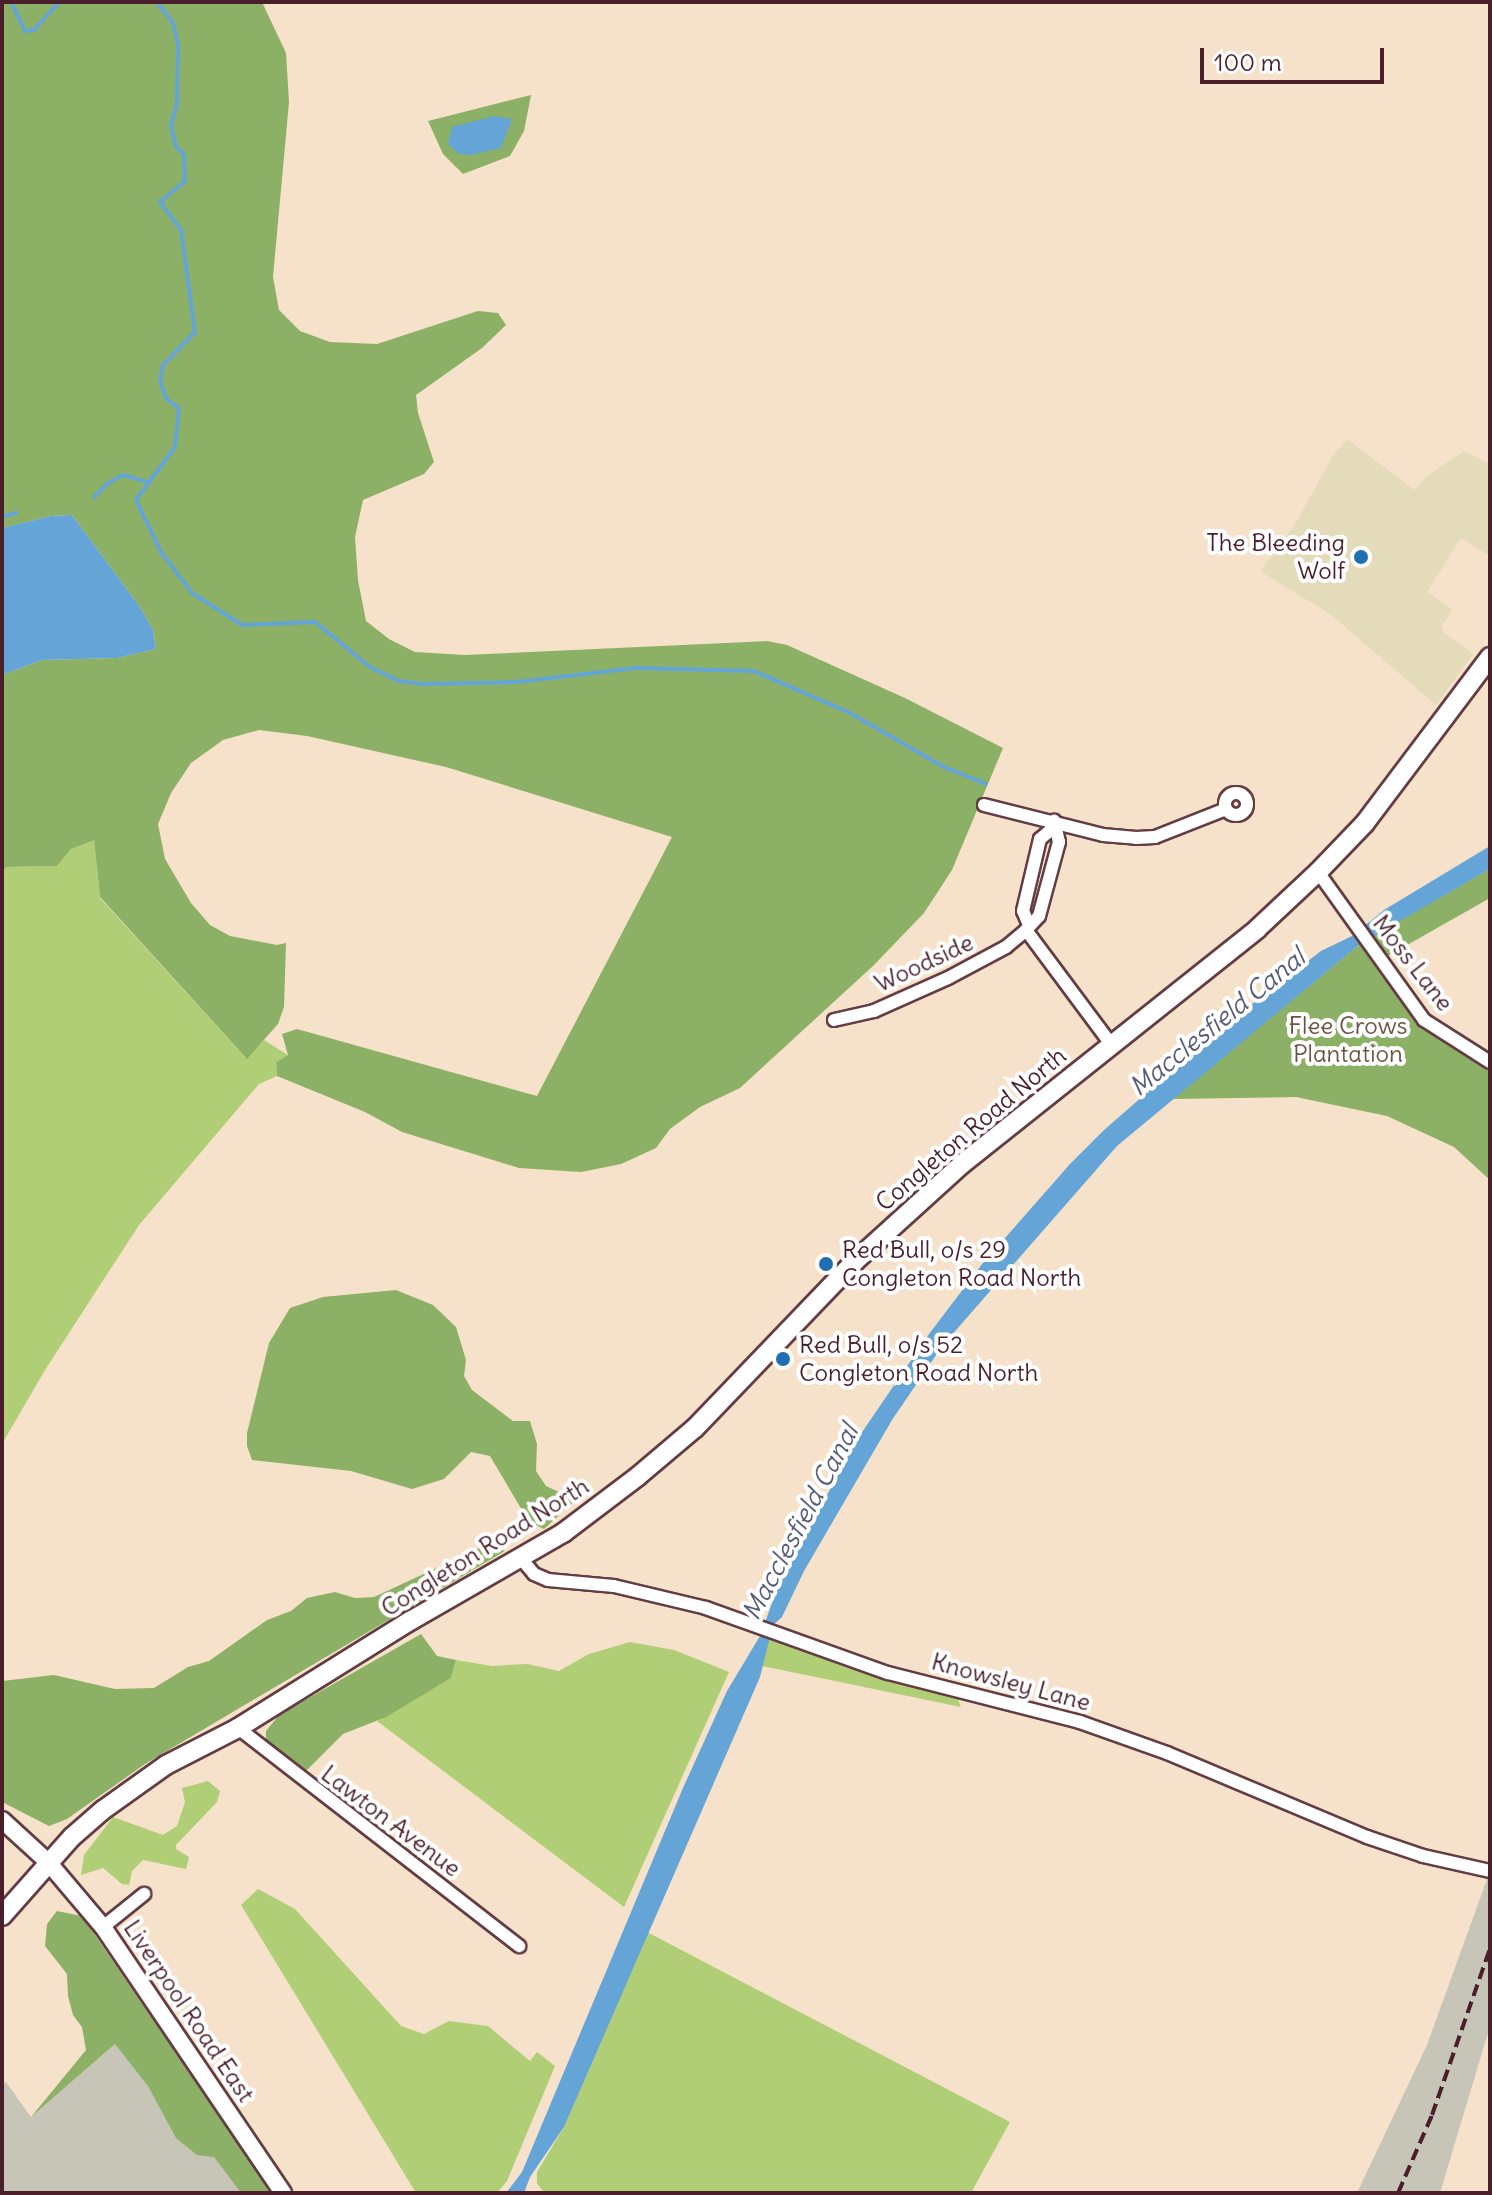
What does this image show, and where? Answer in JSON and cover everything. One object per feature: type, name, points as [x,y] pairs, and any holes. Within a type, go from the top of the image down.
[{"type":"highway","name":"Congleton Road North","points":[[2,1916],[48,1862],[103,1810],[166,1765],[238,1728],[519,1556],[563,1533],[695,1428],[866,1252],[1004,1128],[1257,929],[1318,872],[1375,812],[1490,657]]},
{"type":"main road","name":"Liverpool Road East","points":[[2,1820],[48,1862],[103,1927],[283,2193]]},
{"type":"street","points":[[984,805],[1103,835],[1155,837],[1226,809]]},
{"type":"street","points":[[1027,928],[1039,916],[1059,842],[1053,824]]},
{"type":"street","points":[[1053,824],[1040,839],[1023,911],[1027,928],[1111,1044]]},
{"type":"street","name":"Moss Lane","points":[[1318,872],[1424,1020],[1490,1062]]},
{"type":"street","name":"Woodside","points":[[834,1020],[874,1011],[948,978],[1006,947],[1027,928]]},
{"type":"street","name":"Knowsley Lane","points":[[519,1556],[534,1574],[548,1580],[627,1589],[706,1608],[888,1673],[1080,1722],[1167,1753],[1367,1837],[1423,1856],[1490,1871]]},
{"type":"street","name":"Lawton Avenue","points":[[238,1728],[519,1946]]},
{"type":"street","points":[[103,1927],[144,1894]]},
{"type":"shaded area","points":[[1347,439],[1414,490],[1427,476],[1464,451],[1490,464],[1490,556],[1461,538],[1427,592],[1453,610],[1441,626],[1444,633],[1473,654],[1436,705],[1330,614],[1260,571],[1296,523],[1333,455]]},
{"type":"shaded area","points":[[1490,1871],[1490,2026],[1440,2193],[1357,2193],[1427,2045]]},
{"type":"shaded area","points":[[115,2044],[131,2044],[241,2193],[2,2193],[2,2085],[6,2082],[31,2117]]},
{"type":"green space","points":[[2,2],[262,2],[286,53],[289,102],[273,277],[279,310],[300,331],[330,342],[377,344],[478,311],[498,313],[506,325],[482,348],[416,395],[418,413],[434,462],[424,474],[363,500],[355,537],[358,580],[366,621],[389,639],[415,652],[465,655],[767,641],[787,645],[905,698],[1003,748],[952,870],[924,913],[874,965],[740,1088],[700,1107],[670,1129],[656,1148],[621,1164],[581,1172],[519,1168],[402,1132],[365,1112],[277,1076],[276,1062],[288,1055],[282,1034],[297,1029],[537,1096],[672,837],[446,767],[307,736],[259,730],[223,740],[191,763],[171,793],[158,824],[165,859],[191,903],[210,925],[230,936],[277,945],[286,943],[284,1007],[278,1024],[247,1059],[100,897],[94,840],[71,849],[57,866],[6,867],[2,872],[2,675],[42,660],[117,658],[156,649],[153,630],[140,607],[72,515],[51,516],[2,528]]},
{"type":"green space","points":[[531,95],[524,131],[510,156],[463,174],[443,154],[428,121]]},
{"type":"green space","points":[[94,839],[100,898],[246,1058],[264,1040],[288,1055],[276,1062],[277,1076],[259,1084],[139,1225],[45,1370],[2,1444],[2,872],[6,867],[57,866],[71,849]]},
{"type":"green space","points":[[1490,869],[1490,898],[1386,957],[1370,937]]},
{"type":"green space","name":"Flee Crows Plantation","points":[[1360,944],[1416,1018],[1445,1043],[1490,1069],[1490,1180],[1454,1147],[1387,1116],[1296,1097],[1172,1099]]},
{"type":"green space","points":[[396,1290],[433,1305],[456,1327],[466,1360],[464,1376],[472,1390],[513,1421],[530,1421],[537,1444],[536,1471],[546,1486],[576,1500],[544,1529],[529,1522],[490,1456],[471,1452],[444,1479],[412,1489],[351,1471],[252,1460],[247,1433],[269,1343],[290,1308],[323,1297]]},
{"type":"green space","points":[[484,1546],[505,1551],[145,1764],[67,1819],[49,1826],[2,1802],[2,1681],[54,1675],[115,1689],[154,1688],[188,1667],[209,1661],[267,1620],[291,1611],[307,1598],[335,1592],[355,1598],[374,1597]]},
{"type":"green space","points":[[421,1634],[437,1656],[456,1660],[451,1678],[386,1717],[343,1734],[304,1773],[266,1740],[266,1731],[279,1715]]},
{"type":"green space","points":[[767,1638],[848,1668],[957,1697],[961,1707],[762,1666]]},
{"type":"green space","points":[[630,1642],[674,1650],[729,1672],[624,1907],[377,1721],[451,1678],[456,1660],[492,1666],[527,1664],[559,1671],[589,1654]]},
{"type":"green space","points":[[208,1781],[220,1791],[217,1802],[176,1845],[176,1849],[189,1857],[186,1869],[143,1860],[132,1871],[129,1885],[122,1884],[103,1868],[81,1875],[84,1855],[113,1817],[163,1835],[177,1826],[185,1802],[182,1788]]},
{"type":"green space","points":[[258,1889],[295,1909],[401,2026],[424,2034],[449,2021],[488,2026],[530,2061],[537,2052],[555,2066],[507,2181],[497,2193],[416,2193],[241,1905]]},
{"type":"green space","points":[[57,1911],[82,1916],[272,2193],[241,2193],[214,2157],[197,2155],[176,2138],[148,2086],[115,2044],[31,2117],[86,2050],[82,2027],[73,2015],[68,1996],[67,1974],[45,1946],[47,1924]]},
{"type":"green space","points":[[647,1932],[1010,2122],[971,2193],[544,2193],[537,2183],[537,2172],[564,2127]]},
{"type":"water","points":[[494,116],[512,119],[501,148],[471,155],[459,154],[448,144],[452,127]]},
{"type":"water","points":[[72,515],[140,607],[153,630],[156,649],[117,658],[42,660],[2,675],[2,528],[51,516]]},
{"type":"water","points":[[1490,846],[1490,869],[1360,944],[1117,1146],[943,1345],[892,1420],[804,1571],[782,1617],[773,1625],[760,1677],[564,2127],[530,2177],[524,2193],[506,2193],[522,2172],[683,1788],[727,1691],[760,1636],[779,1584],[856,1441],[929,1334],[983,1263],[1070,1164],[1104,1130],[1221,1028],[1321,951],[1352,936],[1384,910]]},
{"type":"waterway","points":[[11,2],[25,31],[34,30],[59,2]]},
{"type":"waterway","points":[[157,2],[173,23],[178,45],[177,104],[171,125],[176,146],[184,155],[185,181],[160,202],[181,230],[195,332],[163,365],[160,380],[166,398],[179,409],[175,447],[136,500],[161,552],[192,593],[242,625],[315,622],[370,667],[399,681],[424,684],[517,682],[635,668],[754,671],[850,713],[944,767],[986,784]]},
{"type":"waterway","points":[[94,497],[108,483],[123,475],[148,482]]},
{"type":"waterway","points":[[2,517],[16,513]]},
{"type":"railway","points":[[1398,2193],[1432,2115],[1490,1948]]},
{"type":"place","name":"The Bleeding Wolf","points":[[1361,557]]},
{"type":"place","name":"Red Bull, o/s 29 Congleton Road North","points":[[826,1264]]},
{"type":"place","name":"Red Bull, o/s 52 Congleton Road North","points":[[783,1359]]},
{"type":"water label","name":"Macclesfield Canal","points":[[1217,1022]]},
{"type":"water label","name":"Macclesfield Canal","points":[[800,1522]]}]
